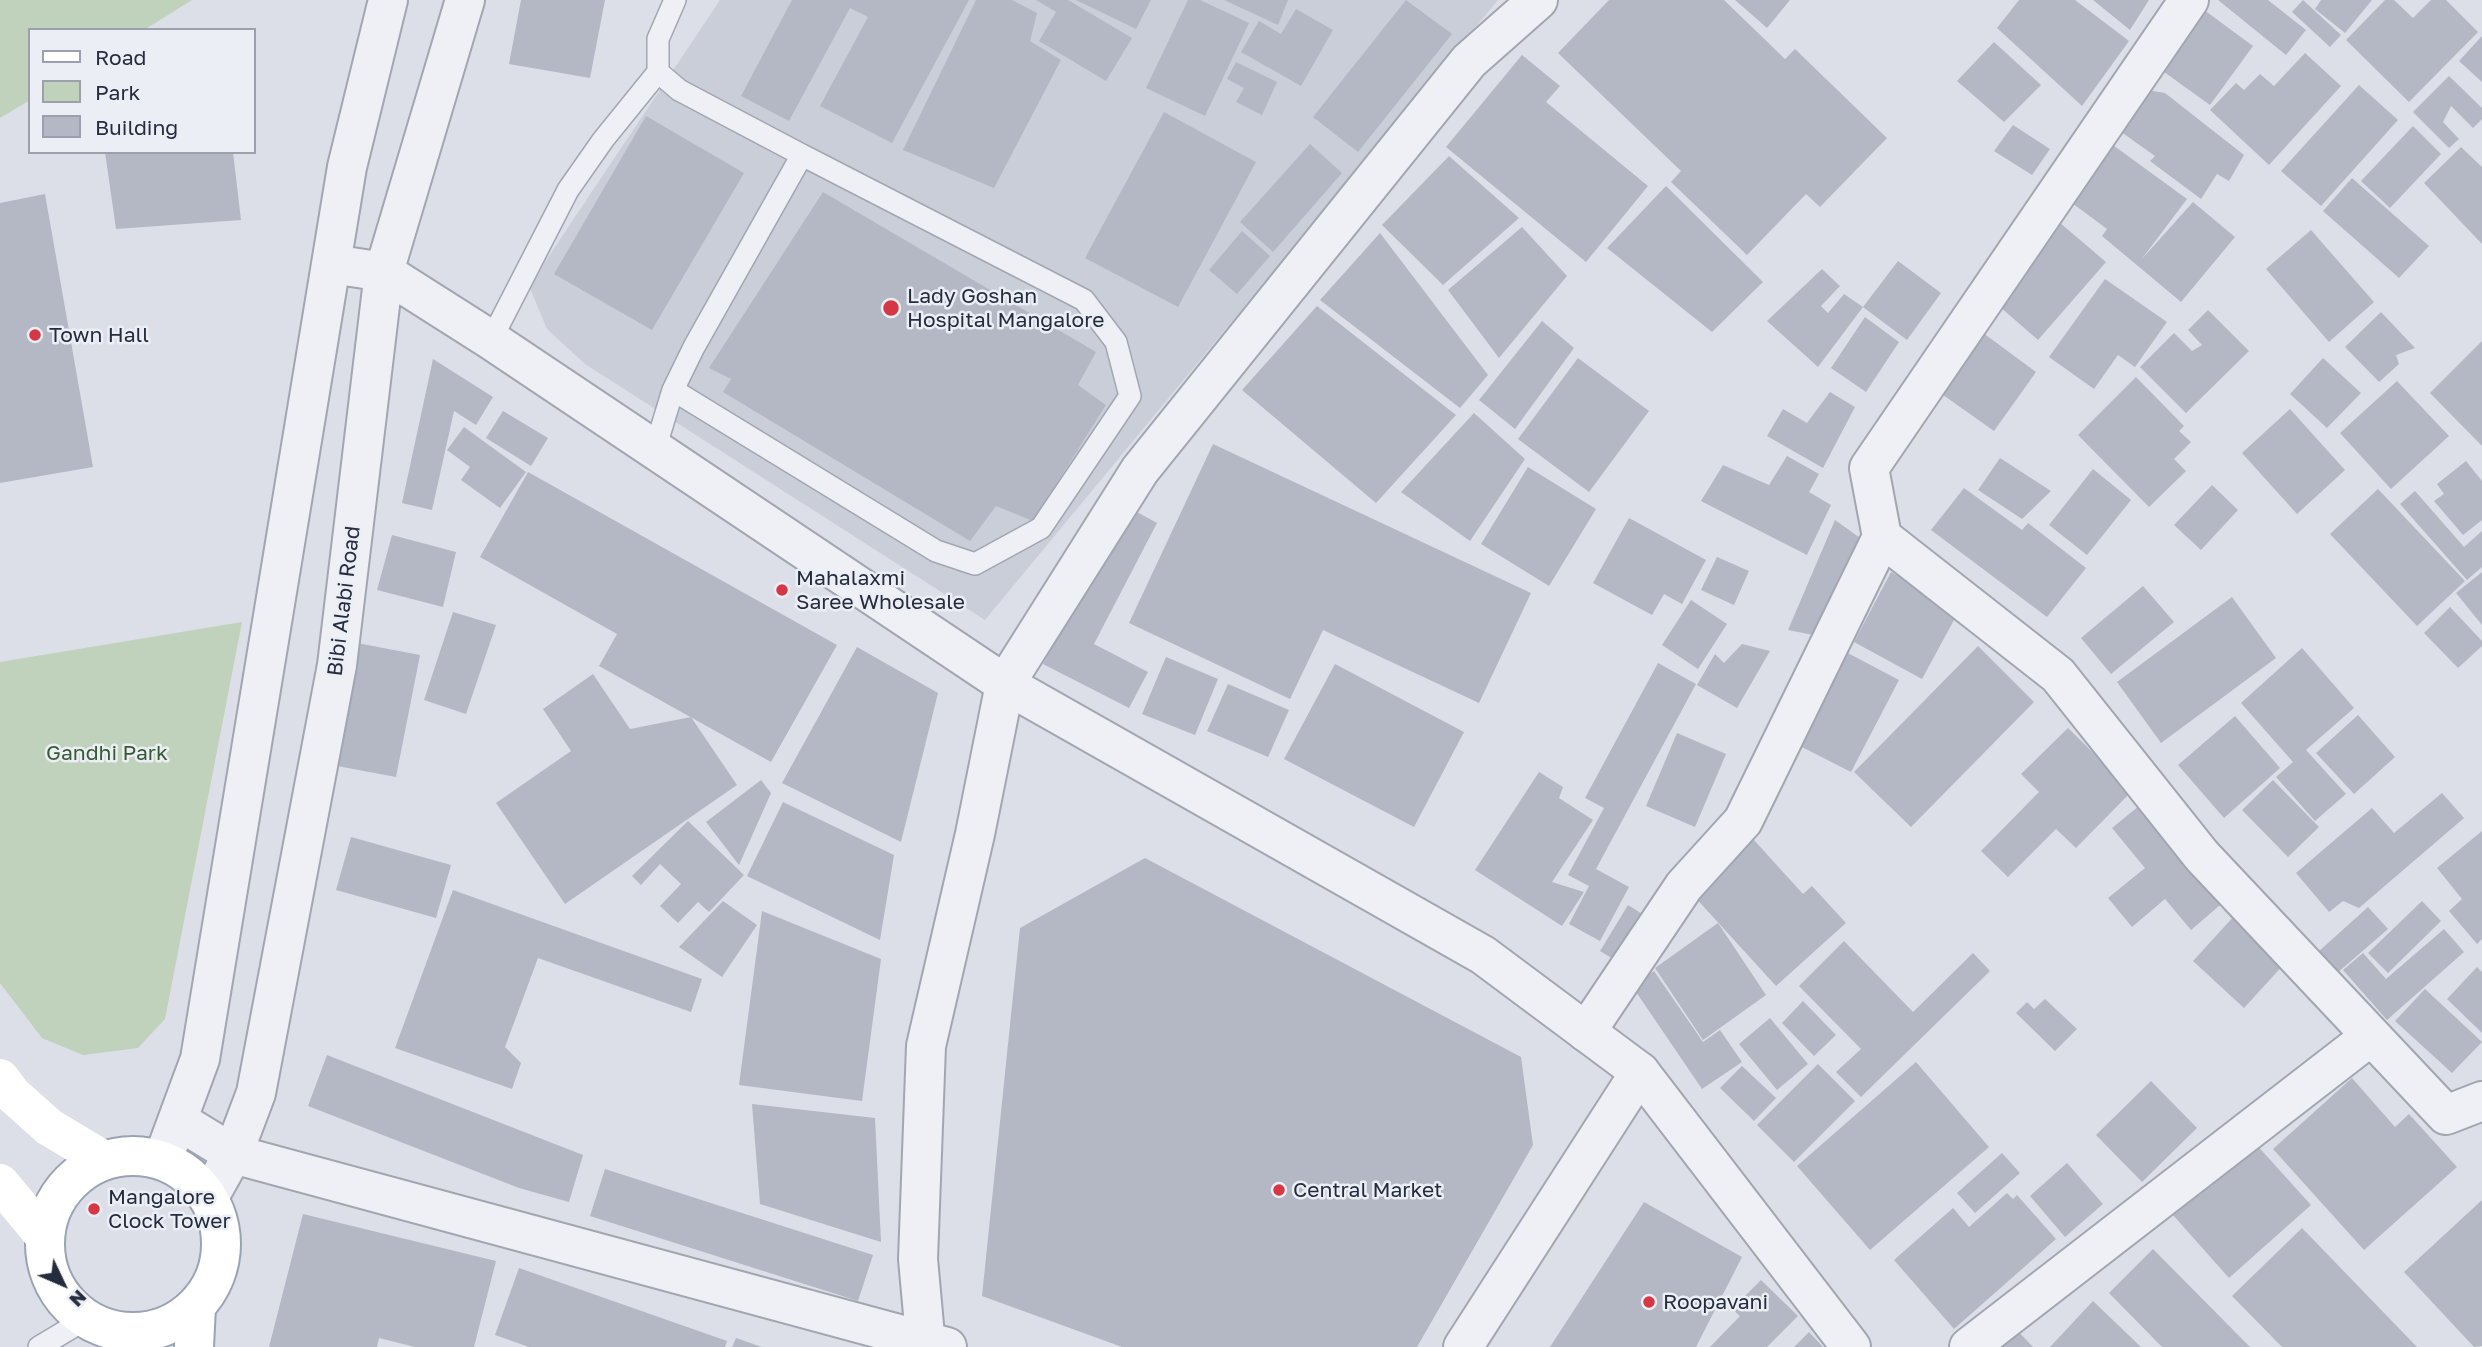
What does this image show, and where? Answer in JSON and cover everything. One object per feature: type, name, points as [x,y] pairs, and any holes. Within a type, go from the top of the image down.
[{"type":"main road","points":[[0,1078],[12,1094],[49,1127],[104,1160]]},
{"type":"main road","points":[[133,1155],[163,1159],[189,1174],[209,1197],[220,1224],[222,1254],[214,1282],[196,1307],[171,1324],[143,1332],[105,1332],[67,1304],[54,1284],[46,1261],[45,1237],[50,1213],[63,1190],[81,1172],[104,1160],[133,1155]]},
{"type":"main road","points":[[0,1183],[45,1237]]},
{"type":"main road","points":[[194,1347],[196,1307]]},
{"type":"street","points":[[163,1159],[180,1121],[200,1059],[347,167],[388,0]]},
{"type":"street","name":"Bibi Alabi Road","points":[[209,1197],[233,1154],[256,1093],[337,665],[384,272],[465,0]]},
{"type":"street","points":[[180,1121],[233,1154],[933,1345],[918,1259],[926,1046],[975,834],[1005,684],[1140,470],[1469,61],[1538,0]]},
{"type":"street","points":[[1586,1032],[1684,886],[1743,821],[1882,537],[1869,468],[2189,0]]},
{"type":"street","points":[[332,264],[384,272],[491,340],[1005,684],[1483,955],[1640,1072],[1851,1347]]},
{"type":"street","points":[[1882,537],[2059,675],[2202,856],[2446,1115],[2482,1101]]},
{"type":"street","points":[[1969,1347],[2371,1036]]},
{"type":"street","points":[[1463,1347],[1640,1072]]},
{"type":"lane","points":[[491,340],[568,190],[603,140],[658,72],[658,39],[675,0]]},
{"type":"lane","points":[[658,72],[679,90],[1084,300],[1116,342],[1130,396],[1041,528],[975,564],[936,551],[673,390]]},
{"type":"lane","points":[[655,449],[673,390],[802,155]]},
{"type":"lane","points":[[39,1347],[105,1332]]},
{"type":"shaded area","name":"Lady Goshan Hospital Mangalore","points":[[720,0],[1498,0],[985,620],[585,364],[547,329],[529,286]]},
{"type":"green space","points":[[0,0],[192,0],[147,28],[28,28],[28,101],[0,118]]},
{"type":"green space","name":"Gandhi Park","points":[[242,622],[165,1019],[138,1048],[83,1055],[42,1038],[0,983],[0,662]]},
{"type":"building","points":[[521,0],[605,0],[590,78],[509,64]]},
{"type":"building","points":[[792,0],[969,0],[892,143],[820,106],[868,17],[850,8],[789,121],[741,96]]},
{"type":"building","points":[[976,0],[1012,0],[1037,13],[1030,41],[1061,60],[994,188],[903,150]]},
{"type":"building","points":[[1036,0],[1068,0],[1132,38],[1106,81],[1039,41],[1056,12]]},
{"type":"building","points":[[1076,0],[1151,0],[1136,29]]},
{"type":"building","points":[[1188,0],[1200,0],[1249,23],[1205,116],[1146,88]]},
{"type":"building","points":[[1224,0],[1288,0],[1278,25]]},
{"type":"building","points":[[1406,0],[1452,34],[1358,152],[1313,117]]},
{"type":"building","points":[[1609,0],[1724,0],[1785,59],[1795,49],[1887,138],[1820,207],[1806,194],[1747,255],[1671,182],[1681,171],[1558,53]]},
{"type":"building","points":[[1735,0],[1790,0],[1767,28]]},
{"type":"building","points":[[2019,0],[2075,0],[2129,41],[2082,106],[1997,28]]},
{"type":"building","points":[[2093,0],[2149,0],[2130,30]]},
{"type":"building","points":[[2218,0],[2268,0],[2306,30],[2286,55]]},
{"type":"building","points":[[2303,0],[2341,35],[2330,47],[2292,12]]},
{"type":"building","points":[[2321,0],[2372,0],[2345,33],[2315,9]]},
{"type":"building","points":[[2385,0],[2394,0],[2413,18],[2431,0],[2446,0],[2478,32],[2409,102],[2346,40]]},
{"type":"building","points":[[2196,4],[2253,46],[2210,105],[2153,64]]},
{"type":"building","points":[[1296,9],[1333,30],[1301,86],[1241,52],[1259,21],[1281,34]]},
{"type":"building","points":[[2482,36],[2482,82],[2459,61]]},
{"type":"building","points":[[1994,42],[2041,85],[2004,122],[1957,81]]},
{"type":"building","points":[[2305,53],[2341,86],[2269,165],[2210,110],[2236,83],[2244,90],[2260,74],[2274,86]]},
{"type":"building","points":[[1522,55],[1560,86],[1546,102],[1648,186],[1586,262],[1446,147]]},
{"type":"building","points":[[1236,62],[1277,82],[1262,115],[1236,102],[1244,88],[1227,79]]},
{"type":"building","points":[[2449,76],[2482,108],[2482,119],[2473,128],[2451,106],[2443,122],[2459,139],[2449,148],[2413,112]]},
{"type":"building","points":[[2359,85],[2398,120],[2321,206],[2281,171]]},
{"type":"building","points":[[2147,90],[2165,93],[2244,155],[2229,181],[2217,174],[2201,199],[2150,161],[2155,156],[2117,129]]},
{"type":"building","points":[[1164,112],[1256,162],[1178,307],[1085,258]]},
{"type":"building","points":[[646,116],[744,173],[652,330],[554,274]]},
{"type":"building","points":[[2013,125],[2050,149],[2032,175],[1994,151]]},
{"type":"building","points":[[2413,126],[2441,154],[2390,208],[2361,181]]},
{"type":"building","points":[[2106,140],[2187,199],[2141,260],[2193,202],[2235,237],[2181,302],[2102,236],[2107,229],[2064,197]]},
{"type":"building","points":[[1310,144],[1342,173],[1273,252],[1240,222]]},
{"type":"building","points":[[2461,147],[2482,167],[2482,244],[2424,183]]},
{"type":"building","points":[[105,154],[233,154],[241,220],[116,229]]},
{"type":"building","points":[[1449,156],[1519,218],[1443,285],[1382,225]]},
{"type":"building","points":[[2352,178],[2429,246],[2399,278],[2323,211]]},
{"type":"building","points":[[1666,186],[1763,282],[1712,332],[1607,248]]},
{"type":"building","points":[[823,192],[1096,352],[1078,385],[1106,405],[1033,521],[996,506],[970,541],[723,392],[731,379],[709,368]]},
{"type":"building","name":"Town Hall","points":[[45,194],[93,467],[0,483],[0,203]]},
{"type":"building","points":[[2059,222],[2106,262],[2038,340],[1992,300]]},
{"type":"building","points":[[1522,227],[1567,276],[1499,358],[1448,290]]},
{"type":"building","points":[[2311,230],[2374,302],[2329,342],[2266,269]]},
{"type":"building","points":[[1242,231],[1270,256],[1237,294],[1209,270]]},
{"type":"building","points":[[1380,233],[1488,375],[1460,408],[1320,300]]},
{"type":"building","points":[[1898,261],[1941,293],[1907,340],[1863,307]]},
{"type":"building","points":[[1822,269],[1840,286],[1821,306],[1828,313],[1844,294],[1863,307],[1818,367],[1767,321]]},
{"type":"building","points":[[2105,279],[2167,322],[2135,367],[2118,355],[2094,389],[2049,357]]},
{"type":"building","points":[[1317,306],[1456,415],[1376,503],[1242,390]]},
{"type":"building","points":[[2208,310],[2249,351],[2186,413],[2140,367],[2174,333],[2192,351],[2202,345],[2188,330]]},
{"type":"building","points":[[2381,312],[2415,348],[2396,355],[2399,364],[2379,382],[2345,347]]},
{"type":"building","points":[[1865,317],[1899,342],[1866,392],[1831,368]]},
{"type":"building","points":[[1542,321],[1574,348],[1515,429],[1479,400]]},
{"type":"building","points":[[1979,330],[2036,372],[1994,431],[1936,390]]},
{"type":"building","points":[[2482,341],[2482,446],[2430,393]]},
{"type":"building","points":[[1578,358],[1649,411],[1589,492],[1518,439]]},
{"type":"building","points":[[2323,358],[2361,393],[2327,428],[2290,394]]},
{"type":"building","points":[[433,359],[493,397],[476,425],[454,411],[432,510],[402,503]]},
{"type":"building","points":[[2136,377],[2184,426],[2179,431],[2191,442],[2174,459],[2186,471],[2149,507],[2078,435]]},
{"type":"building","points":[[2397,381],[2449,436],[2391,489],[2340,433]]},
{"type":"building","points":[[1830,392],[1855,407],[1823,468],[1767,436],[1783,409],[1807,423]]},
{"type":"building","points":[[2290,409],[2345,470],[2297,514],[2242,453]]},
{"type":"building","points":[[503,411],[548,438],[531,466],[486,438]]},
{"type":"building","points":[[1474,413],[1525,459],[1470,541],[1401,492]]},
{"type":"building","points":[[464,427],[526,472],[500,508],[461,480],[470,467],[447,450]]},
{"type":"building","points":[[1213,444],[1531,593],[1479,703],[1323,630],[1290,699],[1129,623]]},
{"type":"building","points":[[1787,456],[1819,474],[1809,492],[1831,505],[1807,555],[1701,501],[1723,465],[1769,485]]},
{"type":"building","points":[[2000,458],[2051,491],[2022,519],[1978,490]]},
{"type":"building","points":[[2466,461],[2482,481],[2482,520],[2463,535],[2434,501],[2444,494],[2437,484]]},
{"type":"building","points":[[1528,467],[1596,509],[1549,586],[1481,544]]},
{"type":"building","points":[[2093,469],[2131,500],[2087,555],[2049,525]]},
{"type":"building","points":[[528,472],[837,645],[771,762],[599,666],[617,634],[480,557]]},
{"type":"building","points":[[2212,485],[2238,510],[2201,550],[2174,525]]},
{"type":"building","points":[[1964,488],[2022,530],[2028,523],[2086,568],[2047,617],[1931,530]]},
{"type":"building","points":[[2378,489],[2465,581],[2417,626],[2330,534]]},
{"type":"building","points":[[2415,491],[2464,547],[2482,531],[2482,567],[2467,580],[2400,504]]},
{"type":"building","points":[[1126,506],[1157,523],[1094,644],[1148,672],[1129,708],[1043,664]]},
{"type":"building","points":[[1629,518],[1706,560],[1682,604],[1664,594],[1652,615],[1593,583]]},
{"type":"building","points":[[1835,520],[1870,545],[1824,637],[1788,630]]},
{"type":"building","points":[[392,535],[456,552],[443,607],[377,590]]},
{"type":"building","points":[[1717,557],[1749,571],[1734,605],[1701,590]]},
{"type":"building","points":[[1891,572],[1960,609],[1922,679],[1854,642]]},
{"type":"building","points":[[2482,572],[2482,625],[2456,593]]},
{"type":"building","points":[[2143,586],[2174,622],[2111,674],[2081,638]]},
{"type":"building","points":[[2232,597],[2276,658],[2161,743],[2117,682]]},
{"type":"building","points":[[1691,600],[1727,624],[1698,669],[1662,645]]},
{"type":"building","points":[[2450,607],[2482,641],[2482,646],[2458,668],[2424,633]]},
{"type":"building","points":[[453,612],[496,625],[466,714],[424,700]]},
{"type":"building","points":[[357,643],[420,655],[396,777],[332,765]]},
{"type":"building","points":[[1742,644],[1770,651],[1737,708],[1697,685],[1715,654],[1724,663]]},
{"type":"building","points":[[1978,646],[2034,702],[1911,827],[1854,772]]},
{"type":"building","points":[[857,647],[938,693],[901,842],[782,783]]},
{"type":"building","points":[[2302,648],[2354,708],[2306,750],[2346,794],[2315,821],[2276,777],[2293,762],[2241,703]]},
{"type":"building","points":[[1842,650],[1899,680],[1851,772],[1794,743]]},
{"type":"building","points":[[1166,657],[1218,679],[1195,735],[1142,714]]},
{"type":"building","points":[[1658,663],[1696,684],[1596,869],[1629,887],[1600,941],[1569,924],[1589,886],[1568,875],[1604,808],[1585,798]]},
{"type":"building","points":[[1335,664],[1464,732],[1414,827],[1284,759]]},
{"type":"building","points":[[593,674],[630,729],[691,717],[737,785],[565,904],[496,803],[571,751],[543,709]]},
{"type":"building","points":[[1228,684],[1289,710],[1268,757],[1207,731]]},
{"type":"building","points":[[2358,715],[2395,757],[2354,794],[2316,753]]},
{"type":"building","points":[[2235,716],[2280,768],[2224,818],[2178,765]]},
{"type":"building","points":[[2068,728],[2132,791],[2076,848],[2056,829],[2008,877],[1981,851],[2039,792],[2021,774]]},
{"type":"building","points":[[1677,733],[1726,754],[1695,827],[1646,806]]},
{"type":"building","points":[[1539,772],[1563,787],[1559,798],[1593,820],[1552,882],[1584,892],[1562,926],[1475,870]]},
{"type":"building","points":[[761,780],[771,793],[739,865],[706,822]]},
{"type":"building","points":[[2273,780],[2319,827],[2288,857],[2242,810]]},
{"type":"building","points":[[2442,793],[2464,818],[2359,908],[2343,901],[2329,912],[2296,873],[2372,808],[2394,833]]},
{"type":"building","points":[[2145,801],[2227,899],[2191,930],[2165,899],[2132,927],[2108,898],[2145,868],[2112,828]]},
{"type":"building","points":[[783,802],[894,855],[880,940],[747,876]]},
{"type":"building","points":[[688,821],[744,875],[709,912],[698,902],[678,923],[660,906],[681,884],[660,864],[641,885],[632,876]]},
{"type":"building","points":[[2482,831],[2482,939],[2477,944],[2449,911],[2462,899],[2437,868]]},
{"type":"building","points":[[351,837],[451,865],[436,918],[336,890]]},
{"type":"building","points":[[1753,839],[1803,894],[1812,886],[1846,923],[1776,986],[1693,895]]},
{"type":"building","points":[[1145,858],[1521,1057],[1533,1145],[1417,1347],[1122,1347],[982,1296],[1020,928]]},
{"type":"building","points":[[453,890],[702,979],[691,1012],[538,958],[505,1047],[521,1063],[512,1089],[395,1048]]},
{"type":"building","points":[[723,901],[757,925],[722,977],[679,947]]},
{"type":"building","points":[[2422,901],[2441,921],[2388,973],[2368,953]]},
{"type":"building","points":[[1628,905],[1652,920],[1625,966],[1600,951]]},
{"type":"building","points":[[2368,907],[2388,929],[2336,974],[2317,953]]},
{"type":"building","points":[[762,911],[881,959],[862,1101],[739,1085]]},
{"type":"building","points":[[2235,915],[2286,962],[2244,1008],[2193,961]]},
{"type":"building","points":[[1718,923],[1766,995],[1703,1040],[1655,968]]},
{"type":"building","points":[[2444,929],[2464,952],[2387,1020],[2343,970],[2363,953],[2386,979]]},
{"type":"building","points":[[1844,941],[1913,1012],[1973,953],[1990,971],[1861,1097],[1836,1072],[1861,1049],[1799,986]]},
{"type":"building","points":[[2477,967],[2482,972],[2482,1033],[2447,999]]},
{"type":"building","points":[[1654,971],[1703,1042],[1720,1030],[1742,1062],[1702,1089],[1632,986]]},
{"type":"building","points":[[2425,989],[2482,1042],[2452,1073],[2395,1021]]},
{"type":"building","points":[[2045,999],[2077,1029],[2055,1051],[2016,1013],[2027,1002],[2034,1009]]},
{"type":"building","points":[[1803,1001],[1836,1035],[1814,1056],[1782,1023]]},
{"type":"building","points":[[1770,1018],[1808,1064],[1777,1090],[1739,1044]]},
{"type":"building","points":[[327,1055],[583,1155],[569,1202],[519,1188],[308,1106]]},
{"type":"building","points":[[1916,1062],[1989,1147],[1870,1250],[1797,1166]]},
{"type":"building","points":[[1818,1064],[1855,1101],[1794,1162],[1757,1125]]},
{"type":"building","points":[[1742,1066],[1776,1098],[1754,1121],[1720,1088]]},
{"type":"building","points":[[2352,1078],[2395,1127],[2409,1114],[2457,1167],[2364,1250],[2273,1149]]},
{"type":"building","points":[[2151,1081],[2197,1128],[2142,1182],[2096,1135]]},
{"type":"building","points":[[752,1104],[875,1118],[881,1242],[760,1204]]},
{"type":"building","points":[[2254,1142],[2311,1205],[2229,1278],[2173,1215]]},
{"type":"building","points":[[2002,1153],[2020,1173],[1975,1213],[1957,1193]]},
{"type":"building","points":[[2067,1163],[2103,1204],[2065,1237],[2030,1196]]},
{"type":"building","points":[[605,1169],[873,1255],[858,1301],[590,1216]]},
{"type":"building","points":[[2007,1193],[2013,1199],[2017,1195],[2056,1239],[1954,1329],[1894,1260],[1953,1208],[1969,1227]]},
{"type":"building","points":[[2482,1200],[2482,1346],[2474,1347],[2404,1272]]},
{"type":"building","name":"Roopavani","points":[[1644,1202],[1742,1257],[1696,1347],[1550,1347]]},
{"type":"building","points":[[303,1214],[496,1261],[474,1347],[415,1347],[379,1338],[377,1347],[269,1347]]},
{"type":"building","points":[[2302,1228],[2417,1347],[2282,1347],[2232,1296]]},
{"type":"building","points":[[2153,1249],[2250,1347],[2162,1347],[2109,1293]]},
{"type":"building","points":[[519,1268],[727,1341],[725,1347],[529,1347],[495,1335]]},
{"type":"building","points":[[1761,1280],[1798,1316],[1767,1347],[1710,1347],[1740,1316],[1732,1309]]},
{"type":"building","points":[[2093,1301],[2141,1347],[2050,1347]]},
{"type":"building","points":[[2015,1328],[2033,1347],[1994,1347]]},
{"type":"building","points":[[1809,1332],[1823,1347],[1794,1347]]},
{"type":"building","points":[[736,1338],[762,1347],[732,1347]]},
{"type":"place","name":"Lady Goshan Hospital Mangalore","points":[[891,308]]},
{"type":"place","name":"Town Hall","points":[[35,335]]},
{"type":"place","name":"Mahalaxmi Saree Wholesale","points":[[782,590]]},
{"type":"place","name":"Central Market","points":[[1279,1190]]},
{"type":"place","name":"Mangalore Clock Tower","points":[[94,1209]]},
{"type":"place","name":"Roopavani","points":[[1649,1302]]}]
